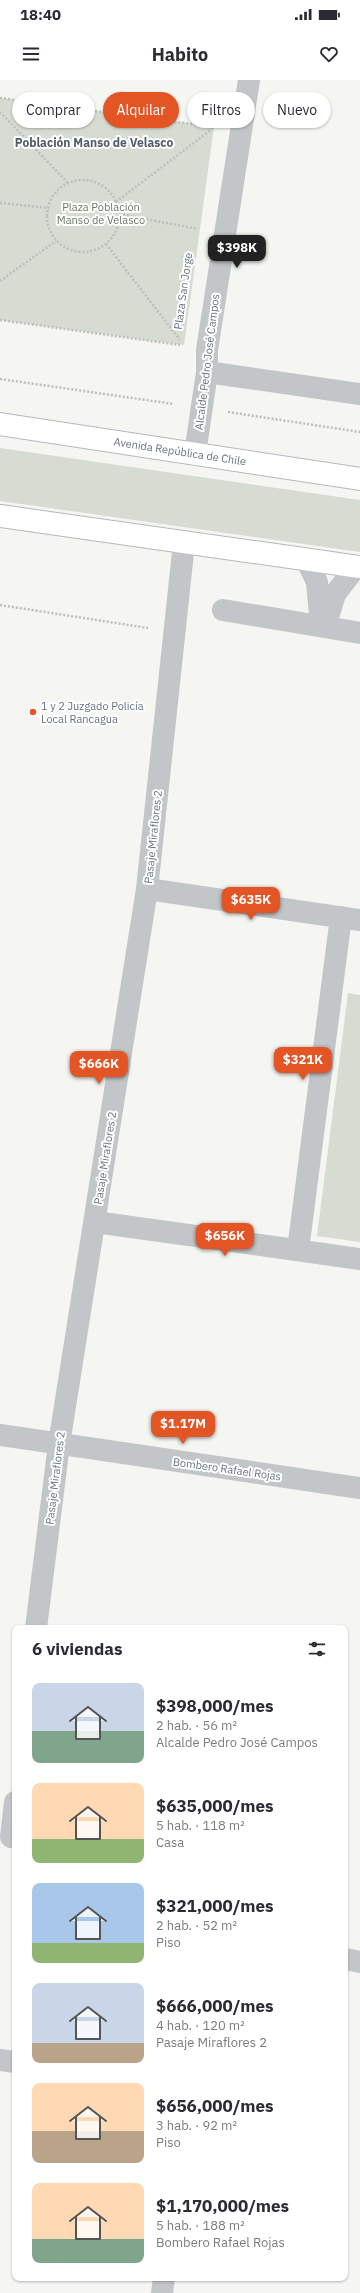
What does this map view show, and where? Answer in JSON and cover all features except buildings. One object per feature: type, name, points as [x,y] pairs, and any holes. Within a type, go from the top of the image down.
[{"type":"main road","name":"Avenida República de Chile","points":[[0,424],[360,479]]},
{"type":"main road","points":[[0,516],[358,567]]},
{"type":"street","name":"Alcalde Pedro José Campos","points":[[195,454],[207,372],[207,350],[249,80]]},
{"type":"street","points":[[207,372],[360,394]]},
{"type":"street","name":"Pasaje Miraflores 2","points":[[36,1625],[58,1444],[95,1222],[147,889],[184,543]]},
{"type":"street","points":[[306,559],[317,582],[323,626]]},
{"type":"street","points":[[323,626],[335,594],[358,567]]},
{"type":"street","points":[[223,610],[360,633]]},
{"type":"street","points":[[147,889],[351,918],[298,1250]]},
{"type":"street","points":[[95,1222],[360,1259]]},
{"type":"street","name":"Bombero Rafael Rojas","points":[[0,1435],[360,1488]]},
{"type":"street","points":[[9,1837],[12,1820]]},
{"type":"street","points":[[348,1960],[360,1962]]},
{"type":"street","points":[[0,2060],[12,2062]]},
{"type":"street","points":[[162,2293],[164,2281]]},
{"type":"path","points":[[0,98],[187,124]]},
{"type":"path","points":[[0,112],[68,183]]},
{"type":"path","points":[[213,135],[214,128]]},
{"type":"path","points":[[116,202],[214,128]]},
{"type":"path","points":[[88,180],[99,184],[109,191],[116,202],[119,214],[114,234],[106,244],[95,250],[82,252],[66,248],[56,240],[49,230],[46,218],[50,200],[58,190],[68,183],[88,180]]},
{"type":"path","points":[[0,203],[48,208]]},
{"type":"path","points":[[119,214],[200,229],[199,237]]},
{"type":"path","points":[[0,281],[56,240]]},
{"type":"path","name":"Plaza San Jorge","points":[[0,320],[184,345],[106,244]]},
{"type":"green space","name":"Plaza Población Manso de Velasco","points":[[0,98],[12,100],[12,128],[95,128],[95,111],[103,112],[103,128],[179,128],[179,122],[187,123],[187,128],[214,128],[184,345],[0,320]]},
{"type":"green space","points":[[0,448],[360,500],[360,552],[0,501]]},
{"type":"green space","points":[[348,993],[360,995],[360,1242],[317,1236]]},
{"type":"place","name":"1 y 2 Juzgado Policía Local Rancagua","points":[[33,712]]},
{"type":"district","name":"Población Manso de Velasco","points":[[94,142]]}]
